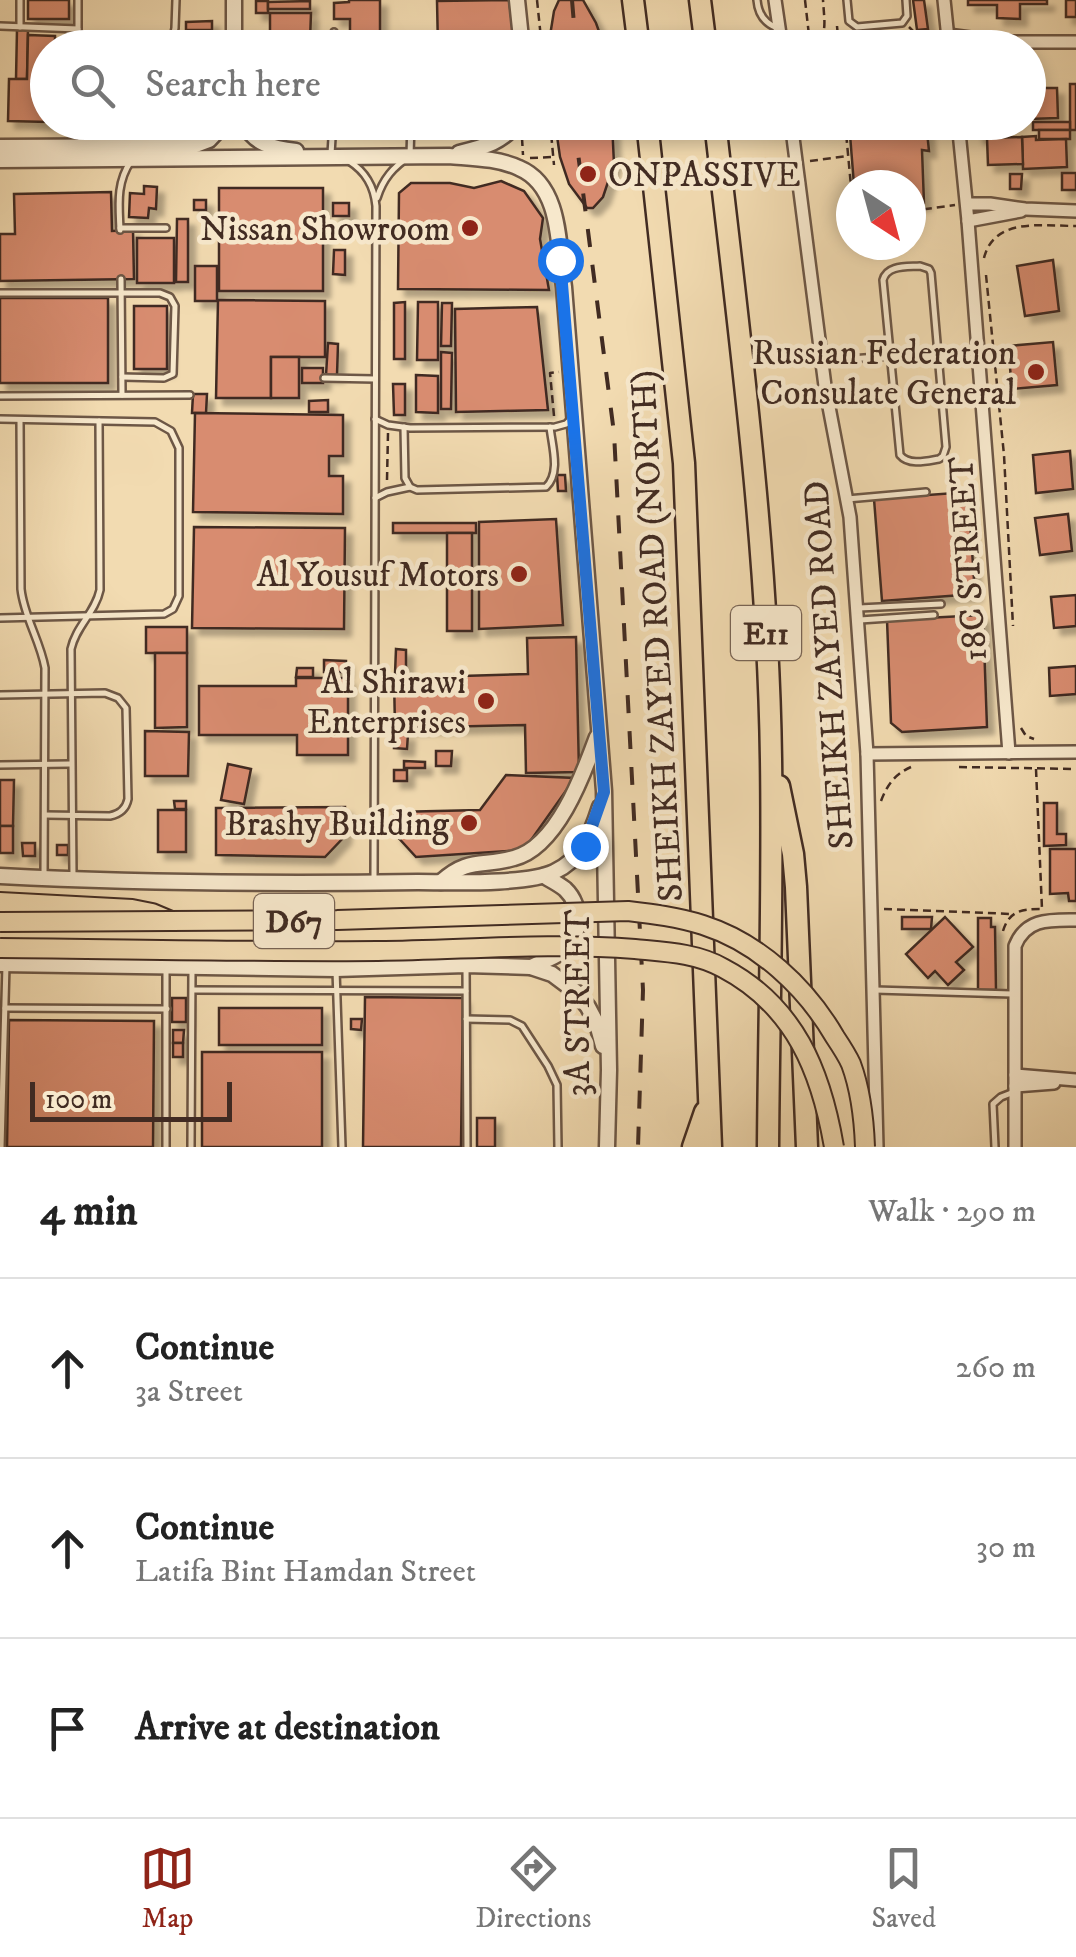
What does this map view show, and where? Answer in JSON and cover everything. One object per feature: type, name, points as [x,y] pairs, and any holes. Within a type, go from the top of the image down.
[{"type":"highway","points":[[633,0],[637,30]]},
{"type":"highway","points":[[700,0],[704,30]]},
{"type":"highway","name":"SHEIKH ZAYED ROAD (NORTH)","points":[[649,140],[679,400],[687,510],[711,1147]]},
{"type":"highway","name":"E11","points":[[716,140],[752,457],[766,628],[771,759],[768,1147]]},
{"type":"highway","points":[[771,759],[787,822],[796,886],[807,1147]]},
{"type":"highway","points":[[693,1147],[710,1101]]},
{"type":"main road","points":[[0,902],[132,909],[172,921]]},
{"type":"main road","name":"D67","points":[[0,922],[337,920],[628,911],[707,926],[776,966],[806,994],[822,1016],[850,1062],[863,1110],[865,1147]]},
{"type":"main road","name":"D67","points":[[2,958],[584,945],[684,954],[721,966],[758,990],[780,1013],[804,1046],[819,1083],[834,1147]]},
{"type":"street","points":[[234,0],[234,30]]},
{"type":"street","points":[[517,0],[520,30]]},
{"type":"street","points":[[775,0],[779,28]]},
{"type":"street","points":[[944,0],[947,30]]},
{"type":"street","points":[[1046,42],[1076,42]]},
{"type":"street","points":[[0,147],[168,147],[193,146],[210,140]]},
{"type":"street","points":[[257,140],[268,147],[331,158]]},
{"type":"street","points":[[0,160],[448,156],[500,140]]},
{"type":"street","name":"SHEIKH ZAYED ROAD","points":[[793,140],[828,410],[848,500],[868,754],[877,1147]]},
{"type":"street","name":"18C STREET","points":[[960,140],[1009,753]]},
{"type":"street","name":"3A STREET","points":[[448,156],[518,167],[536,178],[554,211],[564,287],[604,792],[607,1147]]},
{"type":"street","points":[[967,204],[1025,210]]},
{"type":"street","points":[[968,220],[1025,210],[1076,211]]},
{"type":"street","points":[[441,882],[463,866],[520,857],[541,843],[574,790],[599,732]]},
{"type":"street","points":[[868,754],[1076,752]]},
{"type":"street","points":[[441,882],[529,879],[566,865],[585,846],[604,792]]},
{"type":"street","name":"D67","points":[[0,876],[73,880],[441,882]]},
{"type":"street","points":[[531,967],[561,952],[573,940],[578,923],[572,897],[544,876]]},
{"type":"street","points":[[1016,1147],[1015,946],[1026,928],[1043,920],[1076,920]]},
{"type":"street","name":"D67","points":[[2,958],[336,969],[531,967],[565,982],[588,1007],[597,1024],[608,1070]]},
{"type":"street","points":[[1015,1084],[1072,1080]]},
{"type":"lane","points":[[20,0],[20,27]]},
{"type":"lane","points":[[78,0],[78,30]]},
{"type":"lane","points":[[175,30],[176,0]]},
{"type":"lane","points":[[757,0],[764,20],[779,28]]},
{"type":"lane","points":[[847,0],[851,24],[858,27],[905,22],[906,0]]},
{"type":"lane","points":[[0,26],[49,30]]},
{"type":"lane","points":[[81,140],[81,147]]},
{"type":"lane","points":[[168,140],[168,147]]},
{"type":"lane","points":[[332,140],[331,158],[352,162],[368,178],[376,206],[374,882]]},
{"type":"lane","points":[[376,206],[386,178],[410,156],[410,140]]},
{"type":"lane","points":[[132,160],[120,185],[120,229],[166,228]]},
{"type":"lane","points":[[925,267],[931,273],[946,447],[940,458],[912,462],[900,455],[890,356],[884,276],[890,269],[925,267]]},
{"type":"lane","points":[[121,279],[122,395]]},
{"type":"lane","points":[[2,281],[2,293],[122,292],[170,296],[176,306],[173,374],[164,378],[122,377]]},
{"type":"lane","points":[[822,361],[890,356]]},
{"type":"lane","points":[[324,378],[375,378]]},
{"type":"lane","points":[[0,396],[190,395]]},
{"type":"lane","points":[[375,419],[404,427],[553,427],[566,424],[574,413]]},
{"type":"lane","points":[[0,419],[155,422],[167,427],[178,448],[179,596],[173,610],[164,614],[0,618]]},
{"type":"lane","points":[[20,420],[21,589],[42,654],[45,694],[44,878]]},
{"type":"lane","points":[[73,880],[73,639],[90,615],[100,590],[99,421]]},
{"type":"lane","points":[[404,427],[405,478],[410,487]]},
{"type":"lane","points":[[375,498],[410,487],[542,489],[554,478],[553,427]]},
{"type":"lane","points":[[848,500],[926,492]]},
{"type":"lane","points":[[857,614],[941,604]]},
{"type":"lane","points":[[857,614],[934,615]]},
{"type":"lane","points":[[0,694],[106,693],[118,698],[126,708],[126,808],[110,816],[45,815]]},
{"type":"lane","points":[[0,765],[70,764]]},
{"type":"lane","points":[[2,958],[2,1147]]},
{"type":"lane","points":[[166,965],[166,1147]]},
{"type":"lane","points":[[466,965],[468,1147]]},
{"type":"lane","points":[[191,1147],[192,966]]},
{"type":"lane","points":[[336,969],[342,1147]]},
{"type":"lane","points":[[193,990],[466,991]]},
{"type":"lane","points":[[875,990],[1016,994]]},
{"type":"lane","points":[[5,1008],[166,1009]]},
{"type":"lane","points":[[466,1019],[510,1020],[522,1026],[557,1085],[558,1147]]},
{"type":"lane","points":[[995,1147],[993,1104],[1015,1084]]},
{"type":"path","points":[[538,0],[540,30]]},
{"type":"path","points":[[805,0],[808,30]]},
{"type":"path","points":[[823,0],[824,30]]},
{"type":"path","points":[[905,22],[913,30]]},
{"type":"path","points":[[837,30],[837,26],[851,24]]},
{"type":"path","points":[[522,140],[523,158],[553,157]]},
{"type":"path","points":[[552,140],[554,165]]},
{"type":"path","points":[[847,140],[849,170]]},
{"type":"path","points":[[796,163],[848,156]]},
{"type":"path","points":[[926,209],[967,204]]},
{"type":"path","points":[[982,262],[987,245],[999,232],[1022,226],[1076,226]]},
{"type":"path","points":[[985,274],[1004,455],[1014,632]]},
{"type":"path","points":[[553,427],[550,373],[570,371]]},
{"type":"path","points":[[387,492],[388,424]]},
{"type":"path","points":[[1020,726],[1026,736],[1037,740]]},
{"type":"path","points":[[882,801],[894,778],[913,766]]},
{"type":"path","points":[[944,766],[1076,768]]},
{"type":"path","points":[[1036,769],[1043,920]]},
{"type":"path","points":[[884,909],[1012,914]]},
{"type":"building","points":[[28,0],[69,0],[69,19],[28,19]]},
{"type":"building","points":[[380,0],[380,30],[350,30],[350,19],[334,19],[334,3]]},
{"type":"building","points":[[509,0],[513,30],[438,30],[437,1]]},
{"type":"building","points":[[559,0],[583,0],[599,30],[551,30]]},
{"type":"building","points":[[913,0],[924,0],[928,29],[917,30]]},
{"type":"building","points":[[968,0],[1047,0],[1047,4],[1020,4],[1020,19],[997,18],[997,5],[968,5]]},
{"type":"building","points":[[1066,0],[1076,0],[1076,17],[1066,17]]},
{"type":"building","points":[[256,1],[268,1],[268,13],[256,13]]},
{"type":"building","points":[[310,1],[310,9],[268,9],[268,2]]},
{"type":"building","points":[[270,13],[311,13],[310,30],[270,30]]},
{"type":"building","points":[[212,21],[212,30],[186,30],[186,22]]},
{"type":"building","points":[[17,29],[28,29],[27,79],[16,79]]},
{"type":"building","points":[[30,35],[30,122],[8,121],[9,79],[27,79]]},
{"type":"building","points":[[1070,84],[1076,84],[1076,130],[1070,130]]},
{"type":"building","points":[[1046,88],[1057,88],[1058,118],[1046,118]]},
{"type":"building","points":[[1046,122],[1070,122],[1070,130],[1046,130]]},
{"type":"building","points":[[1046,130],[1070,130],[1070,139],[1046,139]]},
{"type":"building","points":[[1066,139],[1067,167],[1023,169],[1022,140]]},
{"type":"building","name":"ONPASSIVE","points":[[558,140],[613,140],[614,164],[603,197],[593,208],[587,208],[569,184]]},
{"type":"building","points":[[850,140],[928,140],[929,151],[922,150],[923,170],[853,170]]},
{"type":"building","points":[[987,140],[1022,140],[1023,164],[988,165]]},
{"type":"building","points":[[1062,173],[1076,173],[1076,190],[1062,190]]},
{"type":"building","points":[[1010,174],[1022,174],[1021,189],[1010,189]]},
{"type":"building","name":"Nissan Showroom","points":[[501,181],[524,191],[543,218],[540,239],[549,290],[398,289],[399,193],[411,183],[450,183],[474,188]]},
{"type":"building","points":[[144,186],[157,187],[156,209],[149,208],[148,218],[129,217],[130,193],[144,194]]},
{"type":"building","points":[[219,188],[323,188],[323,291],[219,291]]},
{"type":"building","points":[[111,192],[112,231],[133,230],[134,279],[0,281],[0,234],[15,234],[14,194]]},
{"type":"building","points":[[194,200],[206,200],[206,210],[194,210]]},
{"type":"building","points":[[333,203],[349,203],[349,216],[333,216]]},
{"type":"building","points":[[177,219],[188,219],[188,282],[176,282]]},
{"type":"building","points":[[137,238],[174,238],[174,283],[137,283]]},
{"type":"building","points":[[334,250],[345,250],[345,275],[333,274]]},
{"type":"building","points":[[1053,260],[1059,311],[1025,316],[1017,266]]},
{"type":"building","points":[[195,266],[217,266],[217,301],[195,301]]},
{"type":"building","points":[[0,298],[108,298],[108,383],[0,383]]},
{"type":"building","points":[[218,300],[325,301],[325,357],[271,357],[271,398],[216,398]]},
{"type":"building","points":[[405,302],[405,359],[394,359],[394,303]]},
{"type":"building","points":[[418,302],[438,302],[438,360],[417,360]]},
{"type":"building","points":[[442,303],[452,303],[451,346],[441,346]]},
{"type":"building","points":[[134,306],[167,306],[167,369],[134,369]]},
{"type":"building","points":[[537,307],[548,410],[456,412],[455,309]]},
{"type":"building","points":[[1053,342],[1057,385],[1012,389],[1008,346]]},
{"type":"building","points":[[328,343],[338,344],[337,375],[326,375]]},
{"type":"building","points":[[441,352],[452,353],[451,409],[441,409]]},
{"type":"building","points":[[271,357],[299,357],[299,398],[271,398]]},
{"type":"building","points":[[302,368],[323,368],[323,383],[302,383]]},
{"type":"building","points":[[416,375],[438,376],[438,413],[416,412]]},
{"type":"building","points":[[393,384],[405,384],[405,415],[394,415]]},
{"type":"building","points":[[193,394],[207,394],[206,413],[192,413]]},
{"type":"building","points":[[328,400],[328,412],[309,412],[309,401]]},
{"type":"building","points":[[195,413],[343,415],[343,456],[329,456],[329,476],[343,476],[343,514],[193,512]]},
{"type":"building","points":[[1070,451],[1073,489],[1036,493],[1033,455]]},
{"type":"building","points":[[557,475],[565,475],[566,491],[558,491]]},
{"type":"building","points":[[968,492],[975,594],[882,601],[874,499]]},
{"type":"building","points":[[1068,514],[1072,551],[1040,555],[1035,518]]},
{"type":"building","name":"Al Yousuf Motors","points":[[556,519],[563,625],[479,629],[479,522]]},
{"type":"building","points":[[393,523],[476,523],[476,533],[393,533]]},
{"type":"building","points":[[194,527],[345,528],[344,629],[192,628]]},
{"type":"building","points":[[447,533],[472,533],[472,631],[447,631]]},
{"type":"building","points":[[1076,595],[1076,626],[1054,628],[1051,597]]},
{"type":"building","points":[[983,615],[987,727],[902,732],[891,723],[887,620]]},
{"type":"building","points":[[146,627],[187,627],[187,653],[146,653]]},
{"type":"building","name":"Al Shirawi Enterprises","points":[[576,637],[579,772],[526,773],[525,725],[395,728],[394,678],[528,674],[527,638]]},
{"type":"building","points":[[396,649],[406,650],[406,674],[395,674]]},
{"type":"building","points":[[155,653],[187,653],[187,727],[155,728]]},
{"type":"building","points":[[324,660],[346,661],[346,672],[324,672]]},
{"type":"building","points":[[1076,666],[1076,694],[1050,696],[1049,668]]},
{"type":"building","points":[[297,668],[313,668],[313,677],[296,677]]},
{"type":"building","points":[[296,678],[348,678],[348,755],[297,755],[297,735],[199,735],[199,686],[296,686]]},
{"type":"building","points":[[145,731],[189,732],[188,776],[145,776]]},
{"type":"building","points":[[394,734],[408,734],[407,749],[394,748]]},
{"type":"building","points":[[436,751],[452,751],[451,766],[436,766]]},
{"type":"building","points":[[404,761],[425,762],[425,768],[404,768]]},
{"type":"building","points":[[228,764],[251,769],[244,804],[221,800]]},
{"type":"building","points":[[394,770],[407,770],[407,781],[394,781]]},
{"type":"building","name":"Brashy Building","points":[[506,775],[575,778],[524,850],[416,857],[395,834],[395,812],[480,810]]},
{"type":"building","points":[[0,780],[14,780],[13,826],[0,826]]},
{"type":"building","points":[[174,801],[186,801],[186,809],[175,809]]},
{"type":"building","points":[[1044,803],[1057,803],[1057,834],[1066,834],[1066,845],[1044,846]]},
{"type":"building","name":"Al Shirawi Enterprises","points":[[345,807],[344,837],[325,857],[216,855],[216,808]]},
{"type":"building","points":[[158,810],[186,810],[186,852],[158,852]]},
{"type":"building","points":[[0,826],[13,826],[13,853],[0,853]]},
{"type":"building","points":[[22,843],[35,843],[35,856],[23,856]]},
{"type":"building","points":[[57,845],[68,845],[68,855],[57,855]]},
{"type":"building","points":[[1050,849],[1076,849],[1076,901],[1069,901],[1068,893],[1050,894]]},
{"type":"building","points":[[902,917],[932,917],[931,929],[902,929]]},
{"type":"building","points":[[945,917],[973,947],[956,962],[964,970],[948,985],[935,971],[928,978],[906,954]]},
{"type":"building","points":[[978,918],[991,918],[991,927],[995,927],[996,990],[978,990]]},
{"type":"building","points":[[365,997],[463,998],[461,1147],[363,1147]]},
{"type":"building","points":[[172,998],[186,998],[186,1022],[172,1022]]},
{"type":"building","points":[[219,1008],[322,1008],[322,1045],[219,1045]]},
{"type":"building","points":[[351,1019],[362,1019],[361,1030],[351,1029]]},
{"type":"building","points":[[9,1020],[154,1021],[153,1147],[7,1147]]},
{"type":"building","points":[[173,1030],[184,1030],[183,1043],[173,1043]]},
{"type":"building","points":[[173,1043],[183,1043],[183,1057],[173,1057]]},
{"type":"building","points":[[202,1052],[322,1052],[322,1147],[202,1147]]},
{"type":"building","points":[[477,1118],[495,1118],[495,1147],[477,1147]]},
{"type":"railway","points":[[572,0],[574,30]]},
{"type":"railway","points":[[576,140],[614,433],[643,990],[638,1147]]},
{"type":"place","name":"ONPASSIVE","points":[[588,174]]},
{"type":"place","name":"Nissan Showroom","points":[[470,228]]},
{"type":"place","name":"Russian Federation Consulate General","points":[[1036,372]]},
{"type":"place","name":"Al Yousuf Motors","points":[[519,574]]},
{"type":"place","name":"Al Shirawi Enterprises","points":[[486,701]]},
{"type":"place","name":"Brashy Building","points":[[469,823]]},
{"type":"route","points":[[560,260],[604,792],[585,846]]}]
